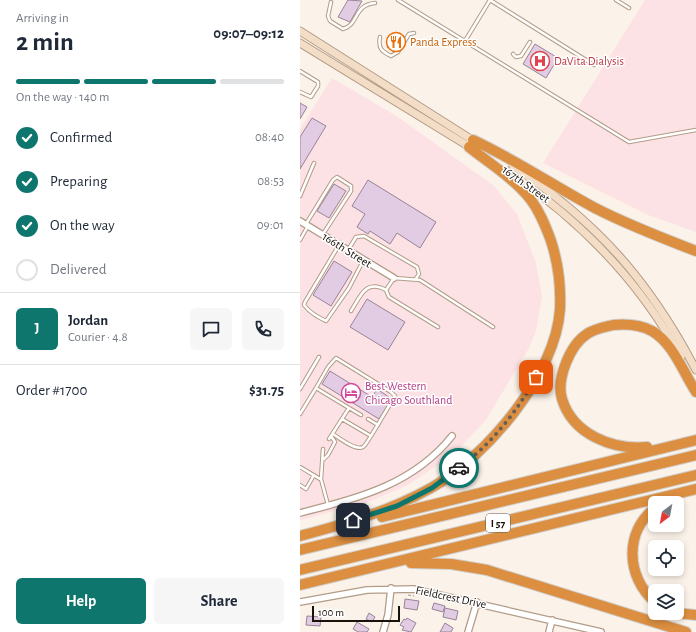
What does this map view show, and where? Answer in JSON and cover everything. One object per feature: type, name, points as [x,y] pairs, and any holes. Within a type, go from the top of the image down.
[{"type":"highway","points":[[471,143],[506,155],[540,177],[596,208],[647,232],[696,251]]},
{"type":"highway","points":[[300,536],[397,506],[432,488],[468,462],[495,436],[516,411],[544,364],[560,311],[560,278],[556,253],[543,220],[530,200],[471,143]]},
{"type":"highway","points":[[669,446],[640,448],[617,446],[601,441],[589,434],[570,415],[562,398],[561,379],[566,360],[576,345],[587,334],[606,326],[636,326],[652,331],[664,342],[696,392]]},
{"type":"highway","points":[[324,529],[476,495],[696,440]]},
{"type":"highway","name":"I 57","points":[[300,550],[696,455]]},
{"type":"highway","name":"I 57","points":[[300,570],[696,476]]},
{"type":"highway","points":[[680,496],[696,490]]},
{"type":"highway","points":[[300,585],[696,490]]},
{"type":"highway","points":[[648,516],[636,532],[632,559],[639,584],[648,594]]},
{"type":"highway","points":[[375,567],[432,562],[487,570],[686,632]]},
{"type":"highway","points":[[684,614],[696,615]]},
{"type":"main road","name":"167th Street","points":[[300,31],[471,143],[529,186],[583,229],[621,270],[648,303],[671,338],[696,385]]},
{"type":"main road","name":"167th Street","points":[[300,43],[534,180],[577,214],[628,264],[677,333],[696,370]]},
{"type":"street","name":"166th Street","points":[[300,221],[394,278]]},
{"type":"street","points":[[300,513],[380,490],[412,473],[440,451],[452,436]]},
{"type":"street","points":[[383,632],[388,615],[391,588]]},
{"type":"street","name":"Fieldcrest Drive","points":[[300,602],[366,590],[391,588],[424,590],[601,632]]},
{"type":"street","points":[[468,632],[477,602]]},
{"type":"street","points":[[549,632],[552,620]]},
{"type":"lane","points":[[398,0],[629,142],[696,130]]},
{"type":"lane","points":[[465,41],[490,0],[594,65]]},
{"type":"lane","points":[[616,0],[629,8]]},
{"type":"lane","points":[[331,2],[328,16],[330,21],[343,29],[347,28],[361,8],[366,4],[375,4]]},
{"type":"lane","points":[[380,37],[380,49],[391,56],[398,52],[409,34],[414,33]]},
{"type":"lane","points":[[512,54],[516,57],[521,56],[530,42]]},
{"type":"lane","points":[[300,71],[318,82],[318,86],[311,97],[300,92]]},
{"type":"lane","points":[[300,196],[314,163]]},
{"type":"lane","points":[[300,240],[333,180],[337,177],[351,186],[350,190],[322,234]]},
{"type":"lane","points":[[348,250],[356,237],[364,236],[417,267],[420,274],[415,280]]},
{"type":"lane","points":[[339,245],[305,302],[304,305],[308,311],[326,321],[349,288],[364,260]]},
{"type":"lane","points":[[386,290],[394,278],[420,280],[493,328]]},
{"type":"lane","points":[[351,310],[363,292],[372,285],[378,286],[386,290],[393,300],[438,327]]},
{"type":"lane","points":[[300,390],[319,357]]},
{"type":"lane","points":[[300,414],[328,368],[336,358],[391,392],[394,396],[378,425],[364,446],[361,448],[355,447],[331,436]]},
{"type":"lane","points":[[316,388],[361,415]]},
{"type":"lane","points":[[331,436],[349,408]]},
{"type":"lane","points":[[342,419],[371,436]]},
{"type":"lane","points":[[368,419],[378,425]]},
{"type":"lane","points":[[323,459],[335,442],[331,436]]},
{"type":"lane","points":[[323,449],[321,479],[328,506]]},
{"type":"lane","points":[[300,467],[321,479]]},
{"type":"lane","points":[[300,485],[306,489],[314,475]]},
{"type":"path","points":[[404,595],[415,596]]},
{"type":"shaded area","points":[[645,0],[696,0],[696,232],[648,215],[543,163]]},
{"type":"shaded area","points":[[332,78],[398,117],[493,185],[517,214],[536,263],[542,297],[536,331],[529,348],[486,420],[453,455],[406,486],[366,503],[300,520],[300,129]]},
{"type":"building","points":[[348,0],[362,1],[350,22],[338,17]]},
{"type":"building","name":"Panda Express","points":[[396,32],[405,37],[395,52],[387,47]]},
{"type":"building","name":"DaVita Dialysis","points":[[535,44],[558,58],[546,78],[523,64]]},
{"type":"building","points":[[300,103],[307,107],[300,119]]},
{"type":"building","points":[[312,118],[326,126],[300,169],[300,137]]},
{"type":"building","points":[[368,180],[436,222],[420,248],[397,233],[390,244],[370,231],[368,234],[357,227],[365,214],[352,206]]},
{"type":"building","points":[[334,184],[346,191],[329,218],[317,211]]},
{"type":"building","points":[[334,261],[352,272],[331,306],[313,295]]},
{"type":"building","points":[[367,299],[405,322],[388,350],[350,327]]},
{"type":"building","name":"Best Western Chicago Southland","points":[[330,371],[372,397],[377,389],[389,397],[387,400],[390,402],[379,419],[322,384]]},
{"type":"building","points":[[405,599],[419,601],[417,610],[404,608]]},
{"type":"building","points":[[434,603],[445,606],[443,612],[432,609]]},
{"type":"building","points":[[445,608],[458,611],[456,620],[443,617]]},
{"type":"building","points":[[369,613],[375,617],[372,622],[366,619]]},
{"type":"building","points":[[307,616],[321,617],[320,626],[306,625]]},
{"type":"building","points":[[407,618],[416,623],[411,632],[402,630],[404,627],[400,625],[404,619],[406,620]]},
{"type":"building","points":[[357,622],[369,629],[367,632],[358,632],[353,629]]},
{"type":"building","points":[[445,623],[453,628],[451,632],[440,632]]},
{"type":"way so far","points":[[459,468],[468,462],[495,436],[516,411],[536,377]]},
{"type":"place","name":"Panda Express","points":[[396,42]]},
{"type":"place","name":"DaVita Dialysis","points":[[540,61]]},
{"type":"place","name":"Best Western Chicago Southland","points":[[351,393]]},
{"type":"route","points":[[353,520],[397,506],[432,488],[459,468]]}]
